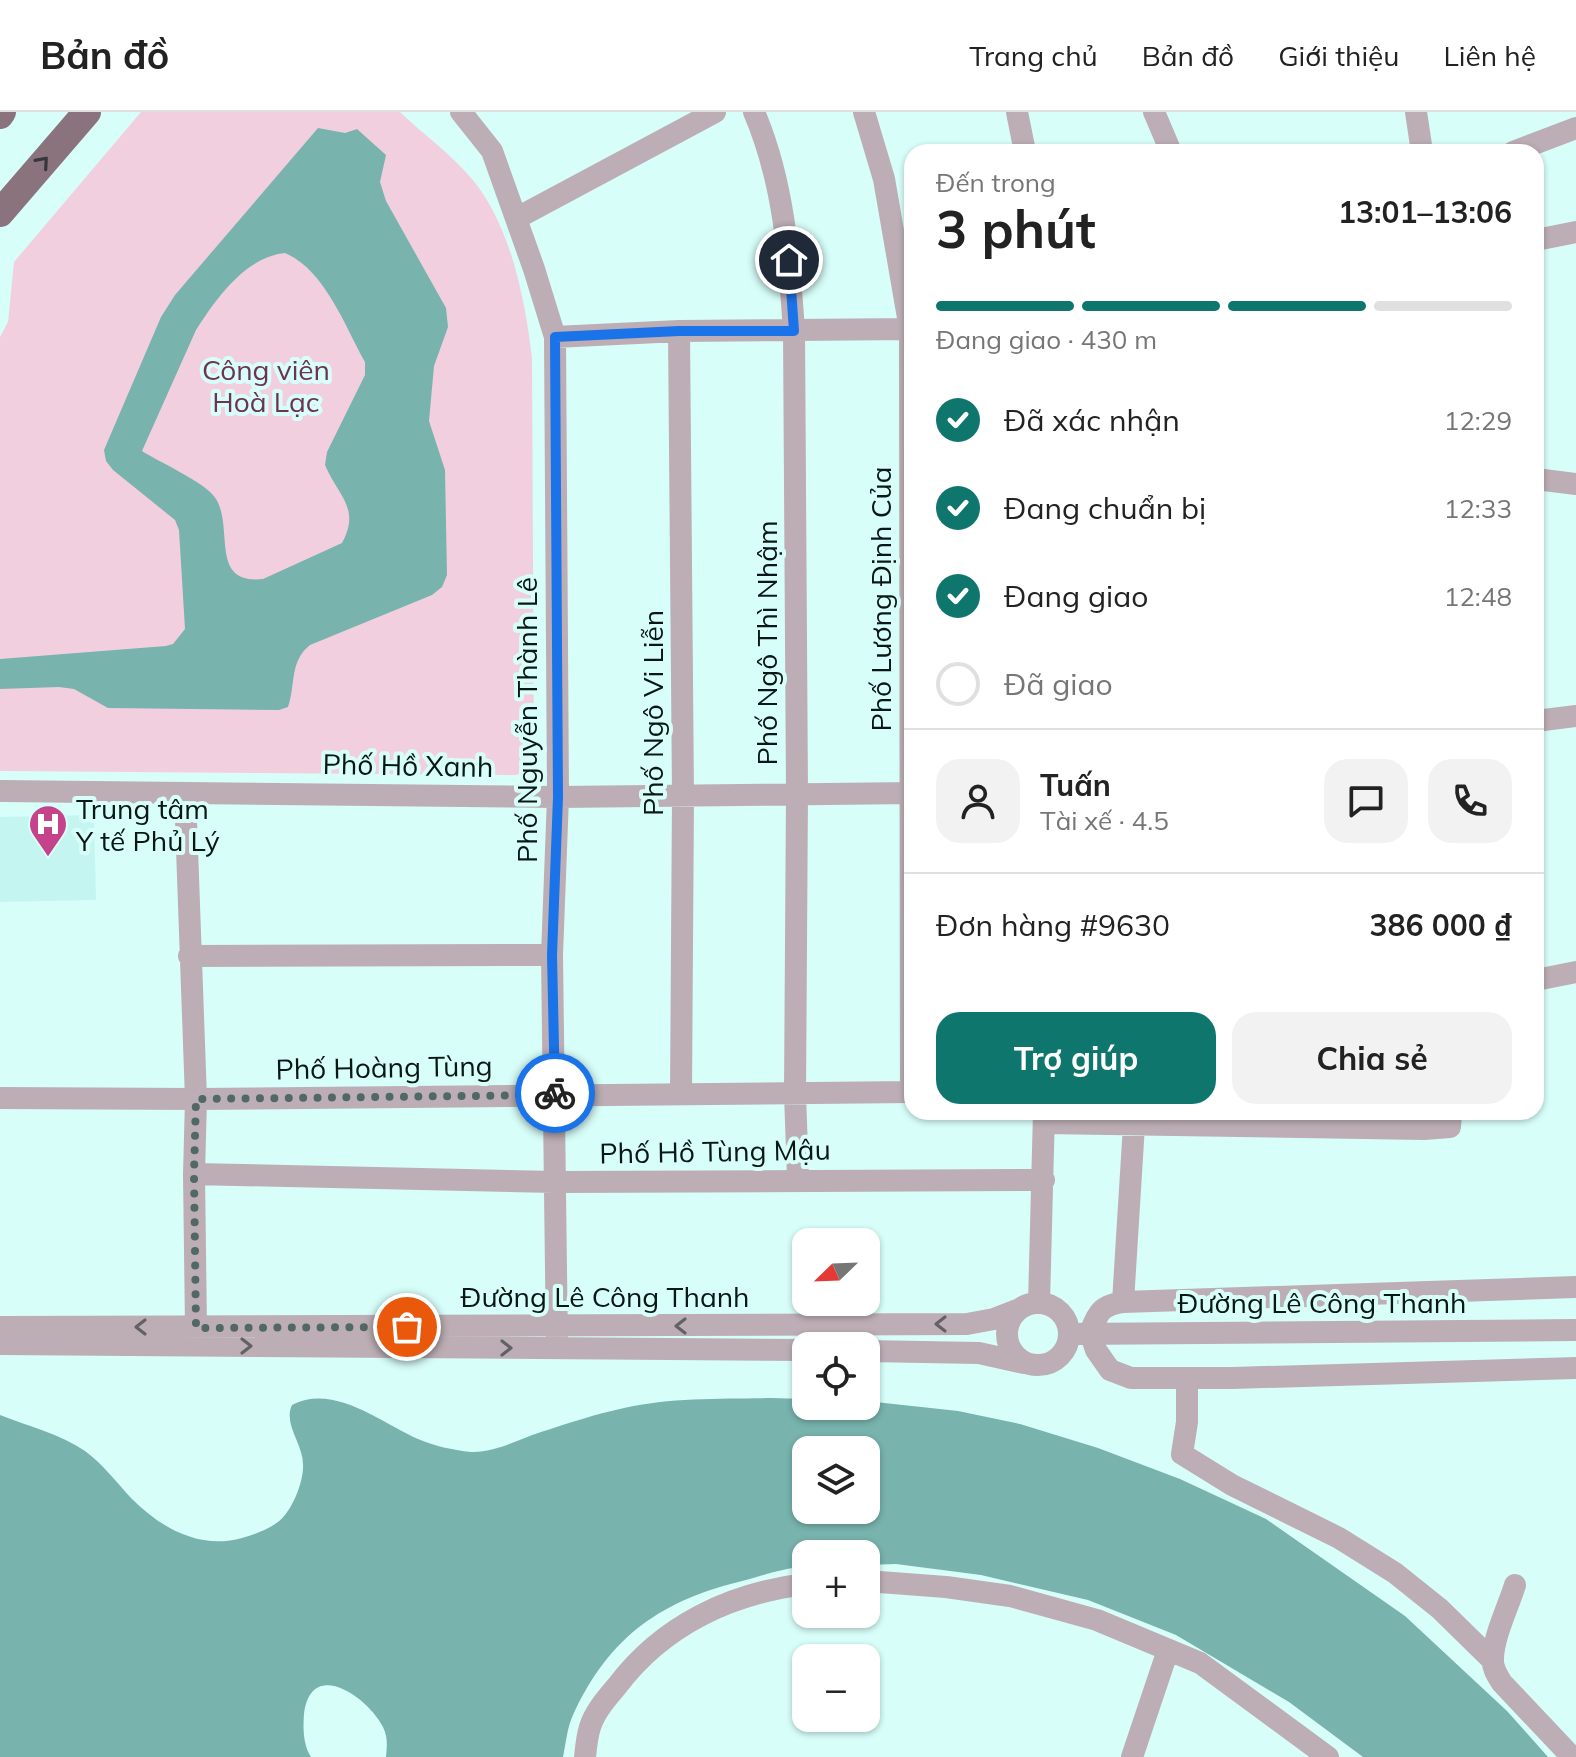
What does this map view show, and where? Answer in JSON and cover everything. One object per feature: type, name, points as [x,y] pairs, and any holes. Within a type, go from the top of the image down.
[{"type":"main road","points":[[0,213],[87,112]]},
{"type":"street","name":"Phố Nguyễn Thành Lê","points":[[461,112],[492,151],[555,337],[558,797],[552,955],[557,1337]]},
{"type":"street","points":[[517,218],[715,112]]},
{"type":"street","name":"Phố Ngô Thì Nhậm","points":[[754,112],[765,138],[780,195],[794,331],[795,1094],[798,1179]]},
{"type":"street","name":"Phố Lương Định Của","points":[[864,112],[884,179],[904,290]]},
{"type":"street","points":[[1017,112],[1023,144]]},
{"type":"street","points":[[1154,112],[1168,144]]},
{"type":"street","points":[[1416,112],[1421,144]]},
{"type":"street","points":[[1534,144],[1576,128]]},
{"type":"street","points":[[1544,238],[1576,232]]},
{"type":"street","points":[[555,337],[679,331],[904,329]]},
{"type":"street","name":"Phố Ngô Vi Liễn","points":[[679,331],[683,796],[681,1094]]},
{"type":"street","points":[[1544,480],[1576,484]]},
{"type":"street","points":[[1544,720],[1576,716]]},
{"type":"street","name":"Phố Hồ Xanh","points":[[0,791],[558,797],[904,793]]},
{"type":"street","points":[[185,793],[196,1099],[196,1328]]},
{"type":"street","points":[[189,956],[552,955]]},
{"type":"street","points":[[1544,978],[1576,972]]},
{"type":"street","name":"Phố Hoàng Tùng","points":[[0,1098],[904,1092]]},
{"type":"street","points":[[1039,1303],[1044,1120]]},
{"type":"street","points":[[1112,1120],[1424,1129],[1450,1127],[1450,1120]]},
{"type":"street","points":[[1123,1302],[1146,1121]]},
{"type":"street","name":"Phố Hồ Tùng Mậu","points":[[194,1174],[555,1182],[1044,1180]]},
{"type":"street","points":[[880,1351],[979,1353],[1038,1366],[1057,1360],[1068,1344],[1109,1304],[1576,1287]]},
{"type":"street","points":[[1027,1364],[1018,1359],[1007,1340],[1007,1329],[1017,1310],[1039,1303],[1056,1308],[1096,1350],[1110,1370],[1131,1378],[1576,1368]]},
{"type":"street","name":"Đường Lê Công Thanh","points":[[0,1344],[557,1337],[967,1324],[994,1319],[1017,1310]]},
{"type":"street","name":"Đường Lê Công Thanh","points":[[0,1327],[196,1328],[557,1337],[792,1349]]},
{"type":"street","name":"Đường Lê Công Thanh","points":[[1080,1333],[1576,1330]]},
{"type":"street","points":[[1187,1378],[1187,1422],[1182,1454],[1232,1485],[1339,1538],[1395,1573],[1440,1609],[1492,1660],[1502,1683],[1572,1757]]},
{"type":"street","points":[[880,1582],[1010,1596],[1097,1620],[1200,1663],[1328,1757]]},
{"type":"street","points":[[1492,1660],[1515,1585]]},
{"type":"street","points":[[585,1757],[590,1726],[598,1709],[631,1667],[667,1635],[697,1615],[746,1596],[792,1586]]},
{"type":"street","points":[[1132,1757],[1168,1650]]},
{"type":"shaded area","points":[[318,128],[345,133],[357,129],[386,155],[380,182],[386,201],[446,308],[448,327],[434,366],[429,421],[445,470],[447,575],[442,587],[432,595],[310,645],[296,666],[288,707],[279,710],[108,708],[74,689],[0,689],[0,659],[166,646],[173,644],[185,629],[179,530],[175,520],[113,470],[106,461],[104,450],[161,317],[175,295]],"holes":[[[285,253],[299,261],[332,300],[365,362],[365,375],[327,452],[325,465],[346,502],[349,520],[342,543],[263,579],[246,578],[235,573],[229,564],[221,511],[216,499],[193,480],[142,451],[196,330],[222,293],[245,271],[271,256]]]},
{"type":"shaded area","name":"Trung tâm Y tế Phủ Lý","points":[[94,815],[96,900],[0,902],[0,817]]},
{"type":"shaded area","points":[[308,1399],[341,1402],[424,1441],[471,1452],[498,1448],[614,1410],[679,1400],[792,1399],[792,1420],[880,1420],[880,1403],[958,1411],[1020,1424],[1098,1448],[1180,1479],[1266,1519],[1405,1616],[1507,1711],[1548,1757],[1363,1757],[1289,1702],[1176,1635],[1088,1600],[981,1575],[880,1565],[880,1540],[792,1540],[792,1569],[689,1598],[664,1610],[622,1642],[588,1687],[571,1720],[563,1757],[386,1757],[386,1734],[376,1715],[353,1695],[328,1685],[317,1688],[309,1697],[304,1714],[305,1742],[311,1757],[0,1757],[0,1415],[55,1435],[85,1451],[132,1499],[168,1527],[196,1539],[226,1541],[259,1532],[281,1519],[289,1510],[303,1470],[290,1412],[292,1405]]},
{"type":"green space","name":"Công viên Hoà Lạc","points":[[141,112],[400,112],[472,179],[497,218],[520,288],[532,358],[534,760],[517,775],[0,771],[0,337],[8,322],[14,262]]},
{"type":"way so far","points":[[407,1327],[196,1328],[196,1099],[555,1093]]},
{"type":"place","name":"Trung tâm Y tế Phủ Lý","points":[[48,858]]},
{"type":"route","points":[[555,1093],[552,955],[558,797],[555,337],[679,331],[794,331],[789,260]]}]
